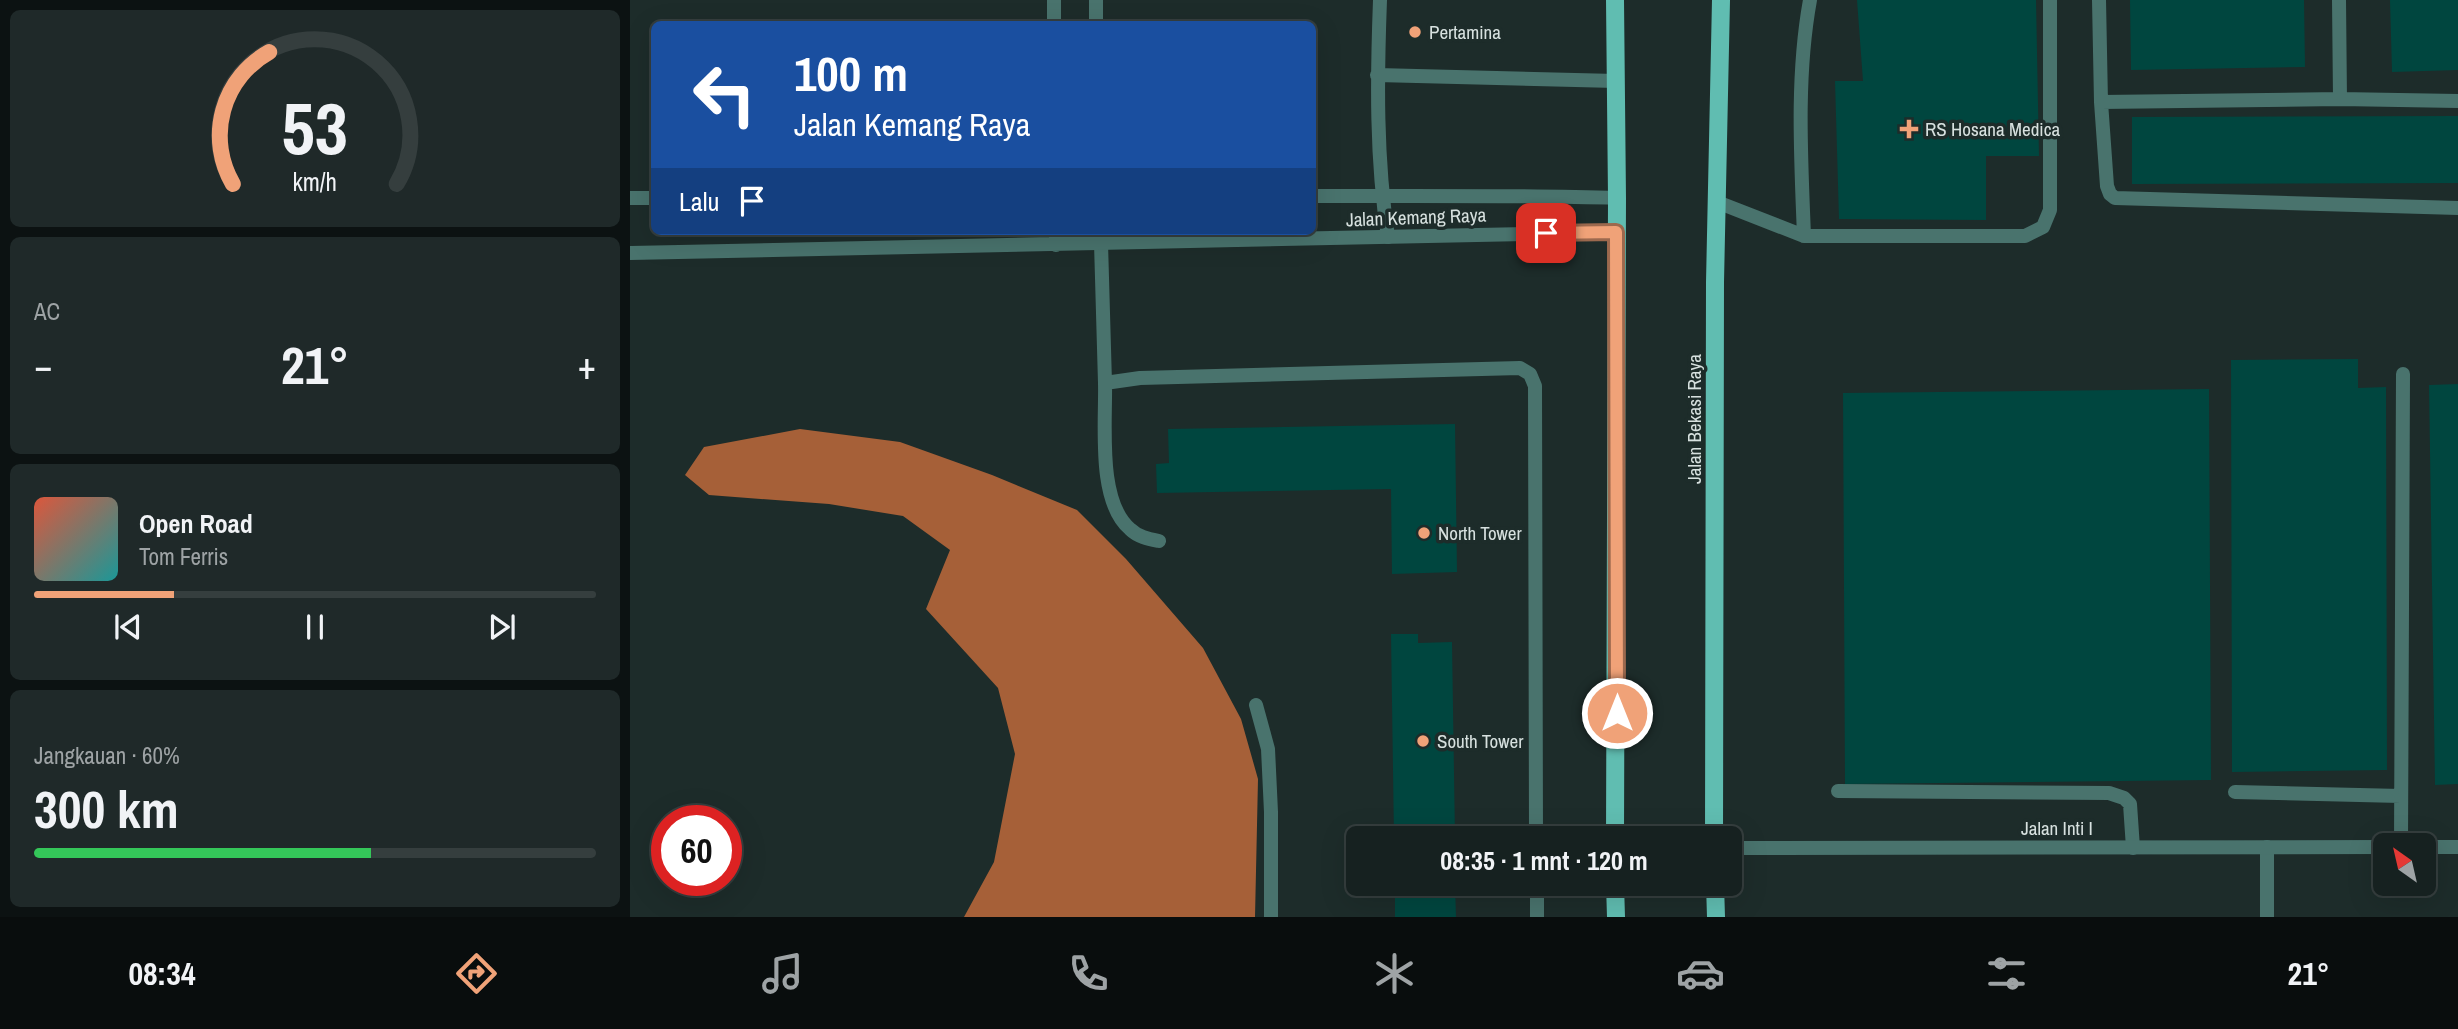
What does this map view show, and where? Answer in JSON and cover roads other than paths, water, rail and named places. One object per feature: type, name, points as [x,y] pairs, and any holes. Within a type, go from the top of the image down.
[{"type":"main road","points":[[1615,0],[1618,198],[1615,826]]},
{"type":"main road","name":"Jalan Bekasi Raya","points":[[1714,826],[1714,296],[1721,0]]},
{"type":"main road","points":[[1615,896],[1616,917]]},
{"type":"main road","points":[[1715,896],[1716,917]]},
{"type":"street","points":[[1054,0],[1054,21]]},
{"type":"street","points":[[1096,0],[1096,21]]},
{"type":"street","points":[[1380,0],[1377,75],[1382,197],[1388,237]]},
{"type":"street","points":[[1804,236],[1801,104],[1805,27],[1810,0]]},
{"type":"street","points":[[1717,202],[1804,236],[2025,236],[2043,227],[2050,210],[2050,0]]},
{"type":"street","points":[[2099,0],[2101,102],[2107,186],[2115,198],[2458,208]]},
{"type":"street","points":[[2339,0],[2340,100]]},
{"type":"street","points":[[1377,75],[1616,82]]},
{"type":"street","points":[[2101,102],[2458,101]]},
{"type":"street","name":"Jalan Kemang Raya","points":[[1316,196],[1505,195],[1618,198]]},
{"type":"street","points":[[630,198],[651,198]]},
{"type":"street","name":"Jalan Kemang Raya","points":[[630,253],[1101,237],[1388,237],[1616,232]]},
{"type":"street","points":[[1101,237],[1107,481],[1113,508],[1130,530],[1142,537],[1159,541]]},
{"type":"street","points":[[1105,383],[1140,378],[1520,368],[1531,374],[1535,386],[1536,826]]},
{"type":"street","points":[[2401,833],[2403,374]]},
{"type":"street","points":[[1256,705],[1268,749],[1271,917]]},
{"type":"street","points":[[1838,791],[2109,793],[2124,798],[2130,804],[2133,848]]},
{"type":"street","points":[[2235,792],[2401,796]]},
{"type":"street","points":[[2436,847],[2458,847]]},
{"type":"street","name":"Jalan Inti I","points":[[1742,848],[2373,848]]},
{"type":"street","points":[[2267,848],[2267,917]]},
{"type":"street","points":[[1536,896],[1537,917]]},
{"type":"place","name":"Pertamina","points":[[1415,32]]},
{"type":"place","name":"RS Hosana Medica","points":[[1909,129]]},
{"type":"place","name":"North Tower","points":[[1424,533]]},
{"type":"place","name":"South Tower","points":[[1423,741]]}]
